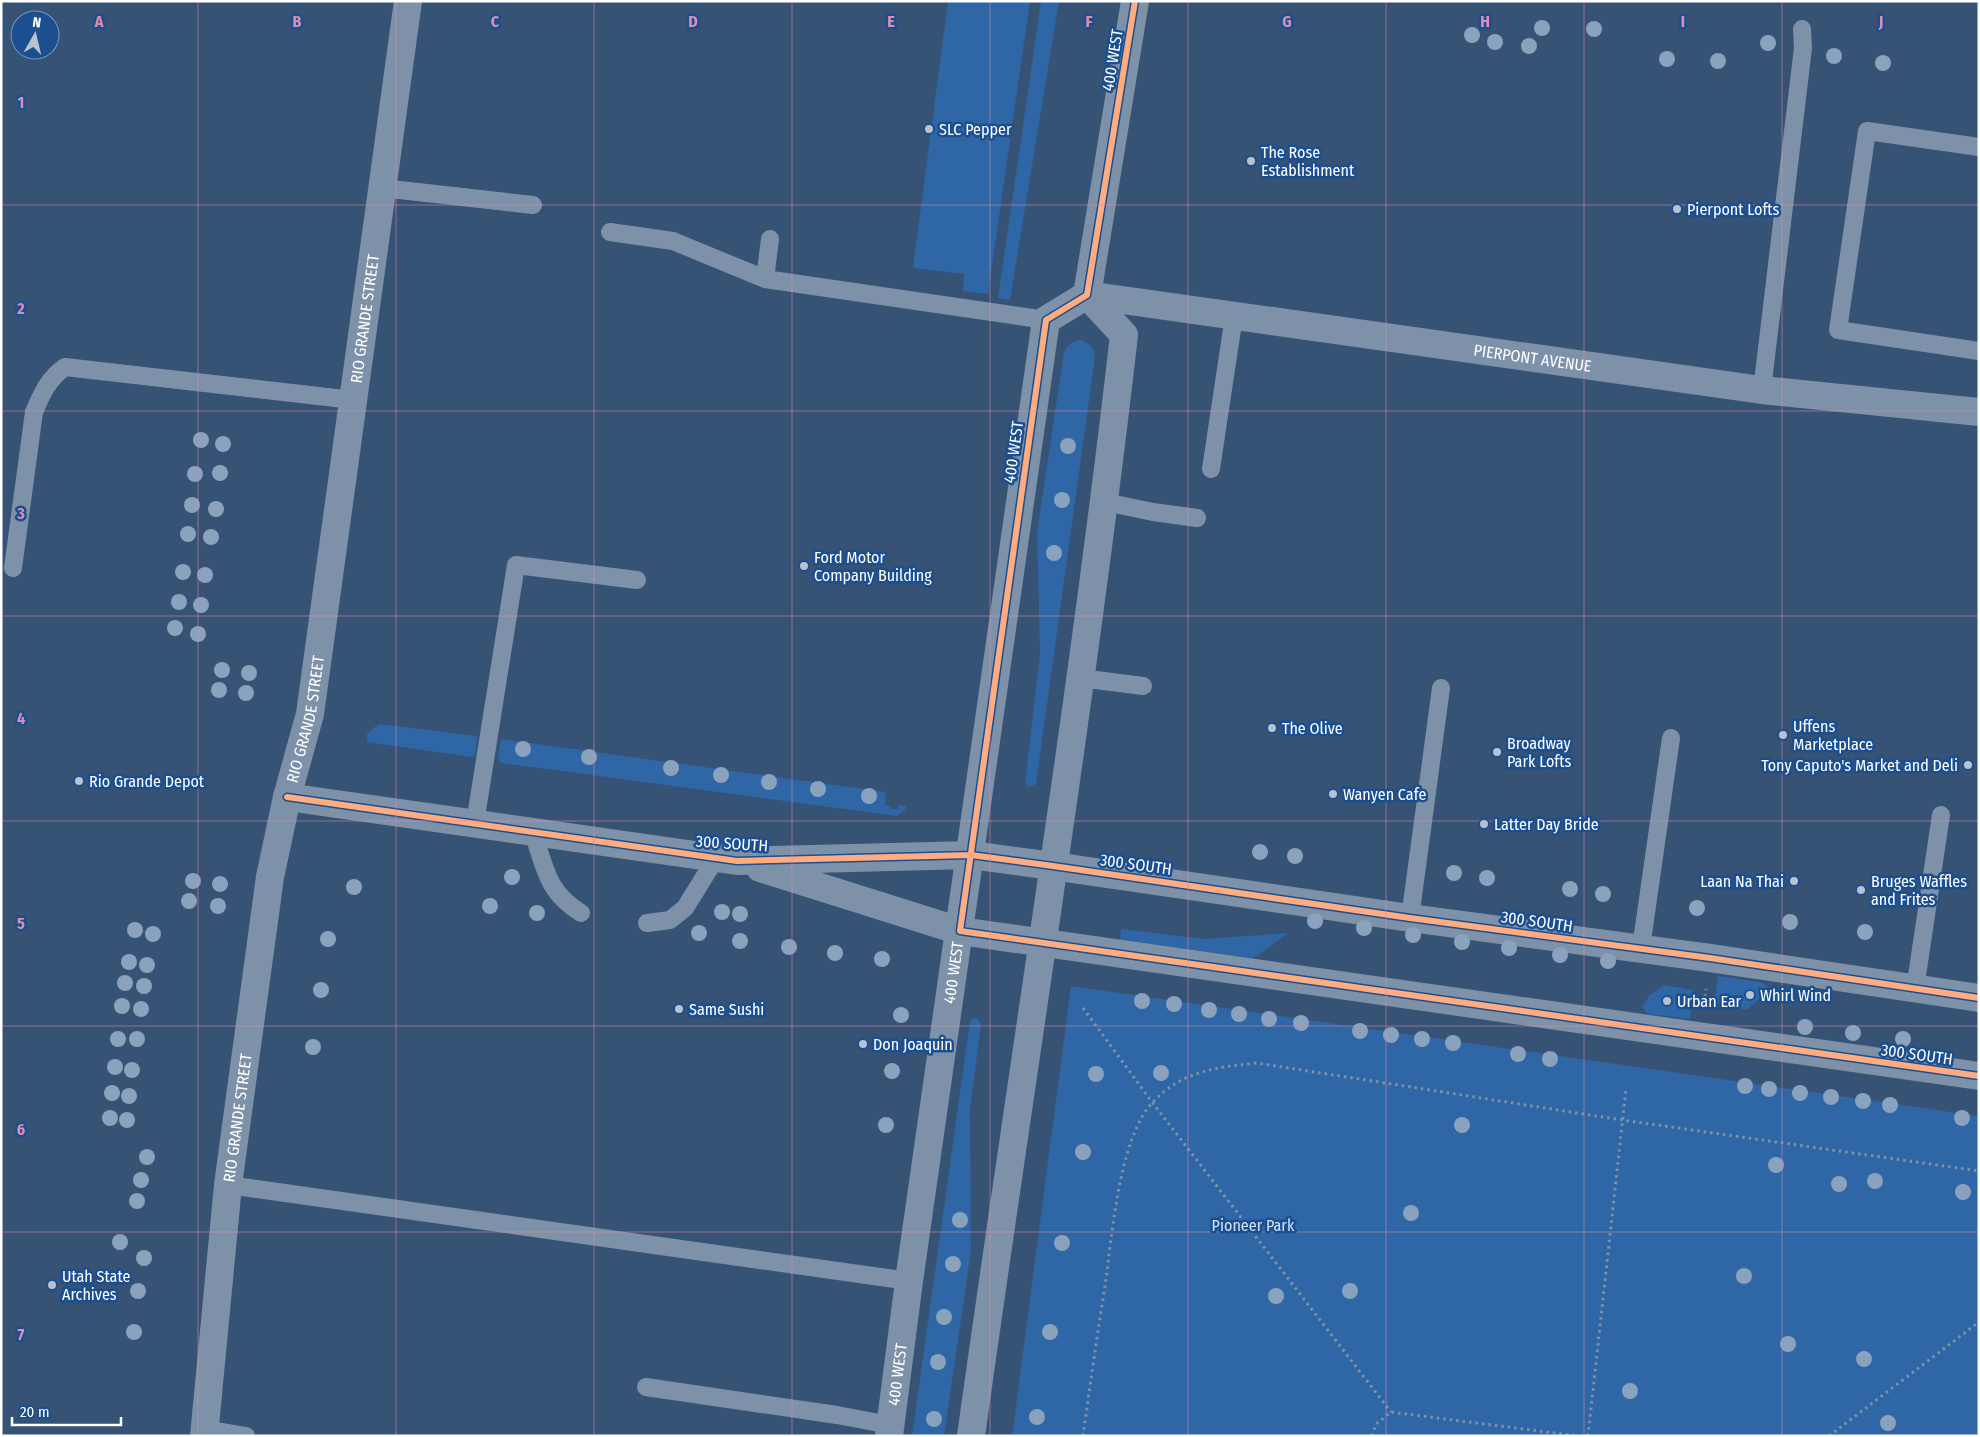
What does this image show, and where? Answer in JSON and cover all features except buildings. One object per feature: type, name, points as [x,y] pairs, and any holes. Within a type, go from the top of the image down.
[{"type":"street","name":"RIO GRANDE STREET","points":[[204,1433],[228,1185],[270,877],[287,797],[310,714],[408,1]]},
{"type":"street","name":"400 WEST","points":[[1087,295],[1135,1]]},
{"type":"street","name":"PIERPONT AVENUE","points":[[1087,295],[1762,390],[1979,412]]},
{"type":"street","points":[[971,1436],[1105,502],[1124,335],[1087,295],[1046,320]]},
{"type":"street","name":"400 WEST","points":[[890,1430],[909,1281],[1046,320]]},
{"type":"street","name":"300 SOUTH","points":[[287,797],[727,859],[971,855],[1410,918],[1641,948],[1979,998]]},
{"type":"street","name":"300 SOUTH","points":[[727,859],[960,931],[1979,1076]]},
{"type":"lane","points":[[1762,390],[1803,48],[1802,29]]},
{"type":"lane","points":[[1979,147],[1867,131],[1838,330],[1979,351]]},
{"type":"lane","points":[[382,188],[533,205]]},
{"type":"lane","points":[[610,232],[673,241],[765,279],[1046,320]]},
{"type":"lane","points":[[765,279],[770,239]]},
{"type":"lane","points":[[1211,469],[1234,316]]},
{"type":"lane","points":[[13,568],[34,412],[43,390],[56,374],[65,367],[353,400]]},
{"type":"lane","points":[[1105,502],[1153,512],[1197,518]]},
{"type":"lane","points":[[475,824],[516,565],[637,580]]},
{"type":"lane","points":[[1080,678],[1143,686]]},
{"type":"lane","points":[[1410,918],[1441,688]]},
{"type":"lane","points":[[1641,948],[1671,738]]},
{"type":"lane","points":[[1915,989],[1942,815]]},
{"type":"lane","points":[[533,833],[552,888],[566,903],[581,913]]},
{"type":"lane","points":[[647,923],[670,920],[685,908],[727,859]]},
{"type":"lane","points":[[228,1185],[909,1281]]},
{"type":"lane","points":[[646,1387],[837,1415],[890,1430]]},
{"type":"lane","points":[[204,1433],[246,1436]]},
{"type":"path","points":[[1704,1004],[1706,985]]},
{"type":"path","points":[[1083,1008],[1152,1102],[1392,1412]]},
{"type":"path","points":[[1083,1436],[1120,1178],[1135,1131],[1152,1102],[1176,1082],[1218,1067],[1257,1063],[1622,1120],[1979,1171]]},
{"type":"path","points":[[1588,1436],[1626,1089]]},
{"type":"path","points":[[1829,1436],[1979,1322]]},
{"type":"path","points":[[1372,1436],[1376,1424],[1392,1412],[1578,1436]]},
{"type":"green space","points":[[948,1],[1030,1],[988,294],[963,291],[964,274],[913,268]]},
{"type":"green space","points":[[1041,1],[1059,1],[1010,300],[998,298]]},
{"type":"green space","points":[[1081,340],[1091,346],[1095,357],[1036,784],[1029,787],[1025,783],[1040,653],[1037,533],[1064,352],[1071,343]]},
{"type":"green space","points":[[380,724],[477,736],[475,755],[471,757],[367,742],[367,734]]},
{"type":"green space","points":[[501,739],[886,792],[885,805],[891,806],[891,809],[898,809],[899,805],[906,806],[905,810],[897,816],[502,763],[498,759]]},
{"type":"green space","points":[[1121,929],[1203,939],[1288,933],[1252,958],[1120,940]]},
{"type":"green space","points":[[1718,976],[1760,982],[1770,988],[1747,1010],[1714,1004]]},
{"type":"green space","points":[[1663,985],[1693,990],[1690,1019],[1650,1014],[1642,1007],[1649,996]]},
{"type":"green space","name":"Pioneer Park","points":[[1071,986],[1979,1116],[1979,1436],[1012,1436]]},
{"type":"green space","points":[[976,1017],[981,1023],[970,1110],[971,1251],[944,1436],[912,1436],[970,1021]]},
{"type":"cycle path","points":[[1135,1],[1087,295],[1046,320],[960,931],[1979,1076]]},
{"type":"cycle path","points":[[287,797],[737,861],[971,855],[1410,918],[1710,958],[1979,998]]},
{"type":"place","name":"SLC Pepper","points":[[929,129]]},
{"type":"place","name":"The Rose Establishment","points":[[1251,161]]},
{"type":"place","name":"Pierpont Lofts","points":[[1677,209]]},
{"type":"place","name":"Ford Motor Company Building","points":[[804,566]]},
{"type":"place","name":"The Olive","points":[[1272,728]]},
{"type":"place","name":"Uffens Marketplace","points":[[1783,735]]},
{"type":"place","name":"Broadway Park Lofts","points":[[1497,752]]},
{"type":"place","name":"Tony Caputo's Market and Deli","points":[[1968,765]]},
{"type":"place","name":"Rio Grande Depot","points":[[79,781]]},
{"type":"place","name":"Wanyen Cafe","points":[[1333,794]]},
{"type":"place","name":"Latter Day Bride","points":[[1484,824]]},
{"type":"place","name":"Laan Na Thai","points":[[1794,881]]},
{"type":"place","name":"Bruges Waffles and Frites","points":[[1861,890]]},
{"type":"place","name":"Whirl Wind","points":[[1750,995]]},
{"type":"place","name":"Urban Ear","points":[[1667,1001]]},
{"type":"place","name":"Same Sushi","points":[[679,1009]]},
{"type":"place","name":"Don Joaquin","points":[[863,1044]]},
{"type":"place","name":"Utah State Archives","points":[[52,1285]]}]
